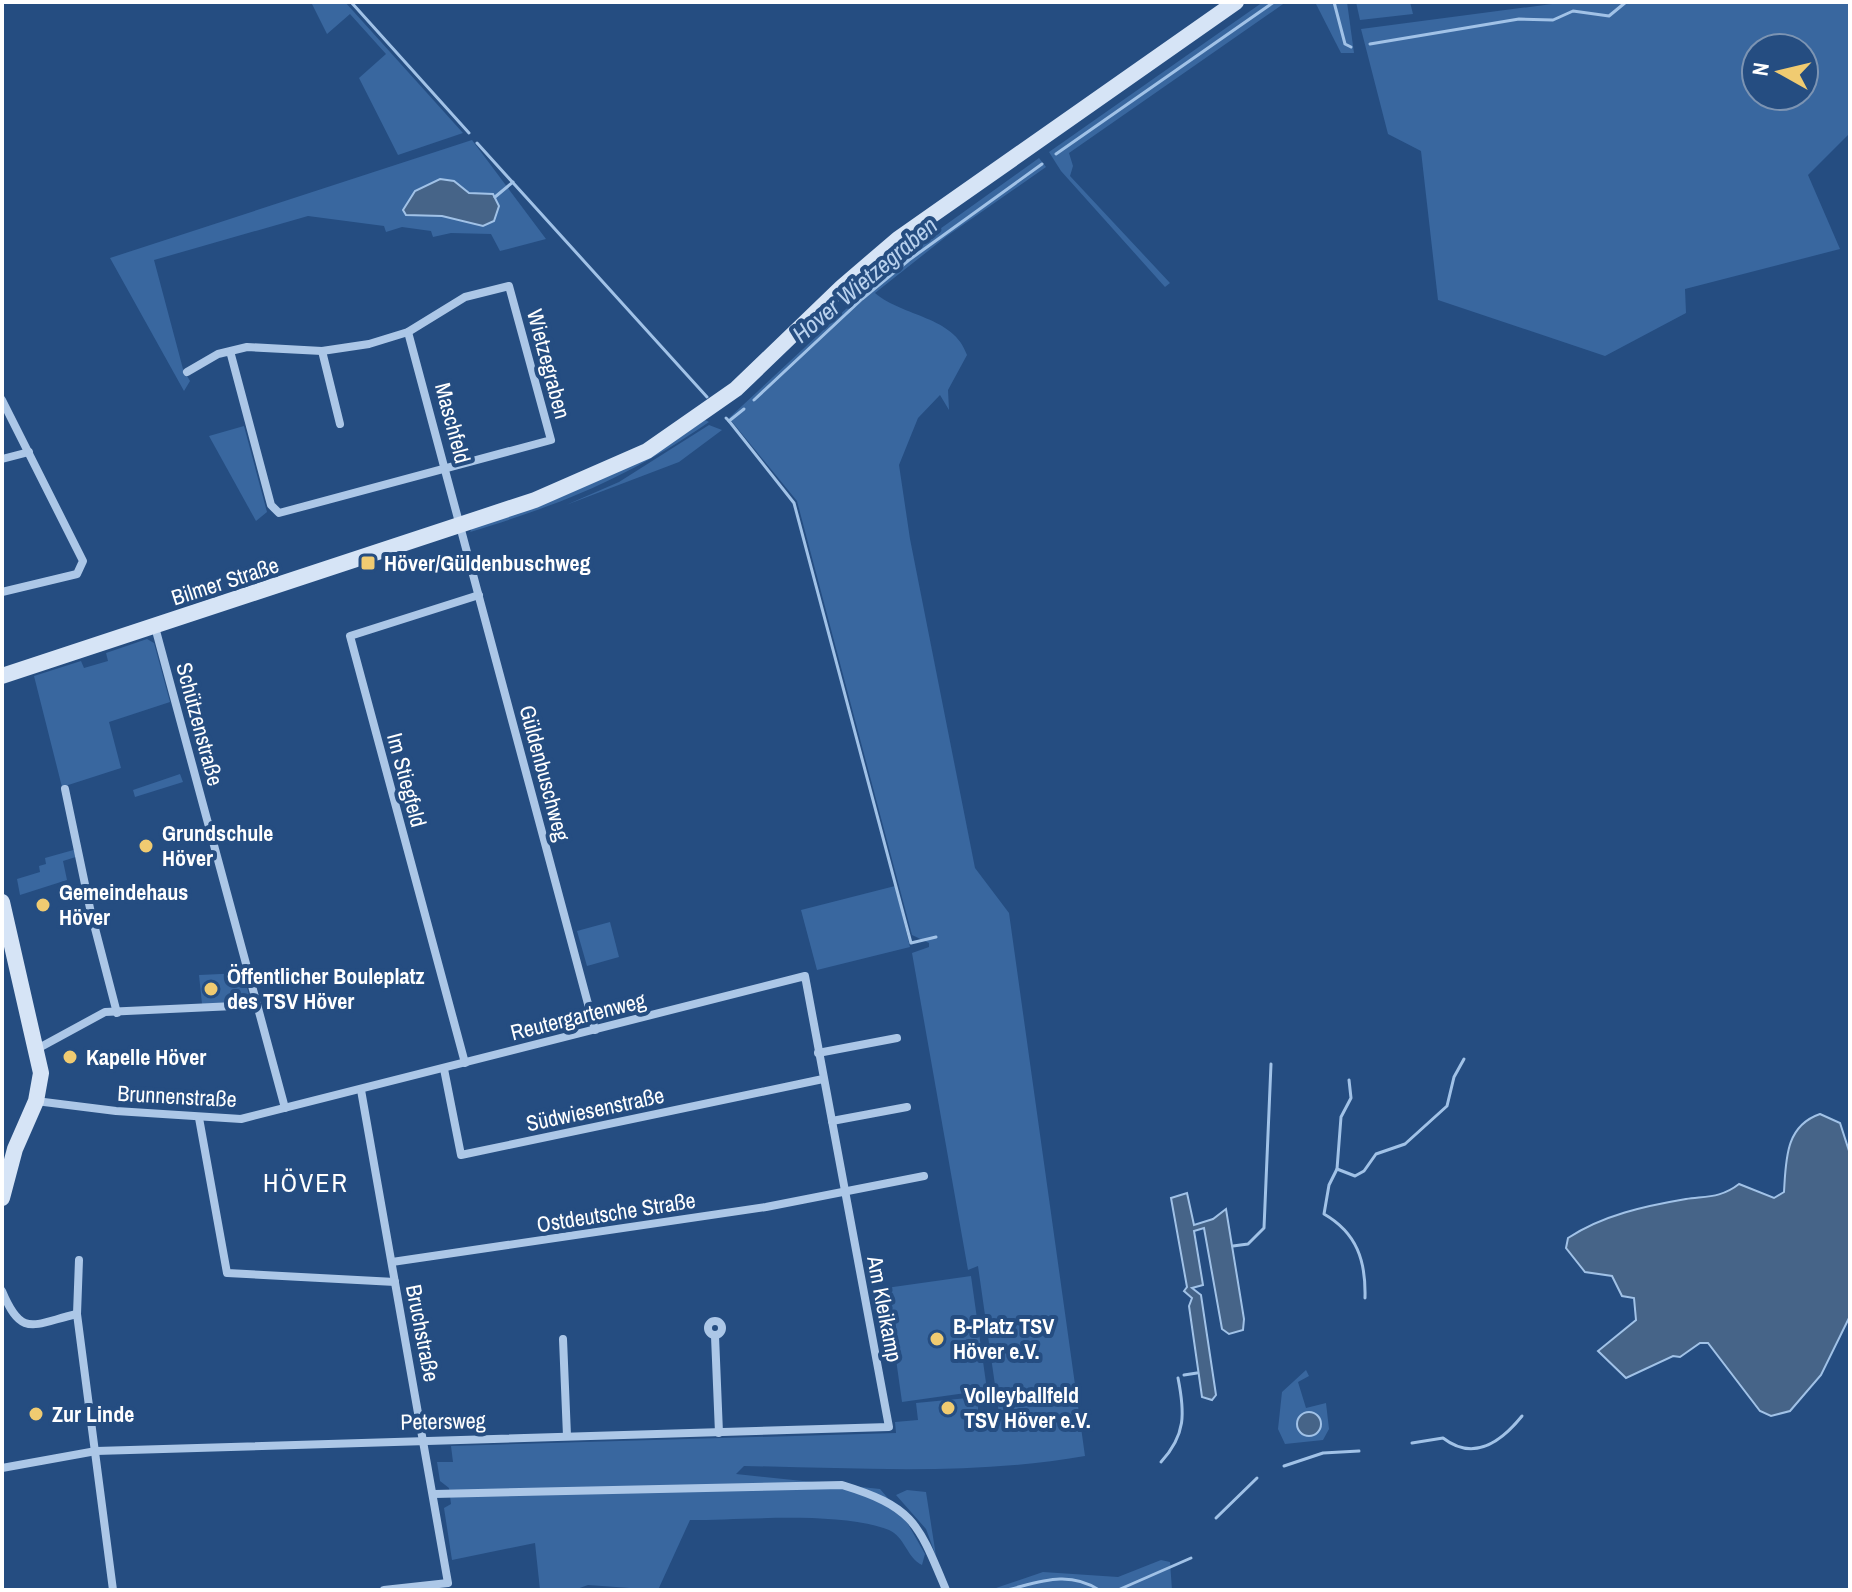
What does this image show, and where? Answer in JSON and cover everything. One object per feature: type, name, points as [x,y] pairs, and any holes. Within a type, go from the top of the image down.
[{"type":"street","name":"Bilmer Straße","points":[[2,676],[586,481],[683,429],[736,389],[842,287],[898,239],[1236,2]]},
{"type":"street","name":"Wietzegraben","points":[[408,332],[465,297],[509,286],[551,440],[447,468]]},
{"type":"street","name":"Maschfeld","points":[[408,332],[461,525]]},
{"type":"street","points":[[187,372],[230,351],[273,346],[322,351],[369,344],[408,332]]},
{"type":"street","points":[[230,351],[271,505],[279,513],[447,468]]},
{"type":"street","points":[[322,351],[340,424]]},
{"type":"street","points":[[2,400],[83,561],[77,574],[2,592]]},
{"type":"street","points":[[2,459],[29,452]]},
{"type":"street","name":"Güldenbuschweg","points":[[461,525],[595,1030]]},
{"type":"street","name":"Im Stiegfeld","points":[[465,1063],[350,636],[479,595]]},
{"type":"street","name":"Schützenstraße","points":[[155,627],[285,1108]]},
{"type":"street","points":[[65,789],[88,901],[117,1013]]},
{"type":"street","points":[[2,902],[41,1073],[36,1101],[15,1149],[2,1198]]},
{"type":"street","name":"Reutergartenweg","points":[[361,1090],[805,976]]},
{"type":"street","name":"Am Kleikamp","points":[[805,976],[889,1427],[886,1429]]},
{"type":"street","points":[[37,1049],[92,1016],[256,1005]]},
{"type":"street","points":[[818,1053],[897,1038]]},
{"type":"street","name":"Südwiesenstraße","points":[[444,1069],[461,1155],[823,1079]]},
{"type":"street","name":"Brunnenstraße","points":[[36,1101],[199,1118],[241,1119],[361,1090]]},
{"type":"street","name":"Bruchstraße","points":[[361,1090],[448,1583],[384,1590]]},
{"type":"street","points":[[832,1121],[907,1107]]},
{"type":"street","points":[[199,1118],[227,1273],[395,1282]]},
{"type":"street","points":[[846,1193],[924,1176]]},
{"type":"street","name":"Ostdeutsche Straße","points":[[392,1262],[846,1193]]},
{"type":"street","points":[[79,1260],[77,1314],[113,1590]]},
{"type":"street","points":[[2,1291],[13,1316],[20,1322],[31,1324],[77,1314]]},
{"type":"street","points":[[715,1336],[719,1433]]},
{"type":"street","points":[[563,1339],[567,1436]]},
{"type":"street","name":"Petersweg","points":[[2,1468],[96,1451],[425,1439],[886,1429]]},
{"type":"street","points":[[434,1494],[842,1485],[888,1499],[915,1524],[946,1590]]},
{"type":"shaded area","points":[[311,2],[345,2],[463,133],[398,155],[359,78],[386,54],[350,14],[327,34]]},
{"type":"shaded area","points":[[1263,2],[1286,2],[1069,153],[1073,166],[1070,176],[1170,283],[1165,287],[1061,171],[1049,152]]},
{"type":"shaded area","points":[[1315,2],[1347,2],[1354,53],[1341,53]]},
{"type":"shaded area","points":[[1356,2],[1410,2],[1413,14],[1360,20]]},
{"type":"shaded area","points":[[1567,2],[1850,2],[1850,133],[1808,175],[1840,249],[1685,289],[1686,313],[1605,356],[1438,300],[1421,151],[1388,134],[1361,29]]},
{"type":"shaded area","points":[[472,140],[546,239],[500,251],[491,234],[451,233],[433,237],[431,231],[402,227],[386,232],[384,226],[308,216],[154,260],[183,369],[190,381],[184,391],[110,258]]},
{"type":"shaded area","points":[[1039,158],[1046,167],[947,236],[875,293],[951,332],[967,355],[948,390],[949,410],[940,395],[918,418],[899,465],[910,539],[975,868],[1009,913],[1085,1456],[958,1468],[744,1466],[736,1474],[880,1489],[904,1517],[925,1554],[922,1565],[913,1558],[899,1537],[889,1530],[869,1524],[819,1518],[690,1520],[658,1590],[588,1585],[574,1590],[540,1590],[535,1543],[452,1560],[444,1508],[451,1504],[449,1488],[440,1481],[437,1462],[453,1462],[451,1446],[896,1433],[895,1422],[918,1420],[916,1403],[978,1397],[978,1415],[999,1413],[978,1266],[968,1270],[912,953],[929,947],[929,943],[912,935],[797,501],[729,418],[905,254]]},
{"type":"shaded area","points":[[440,179],[454,181],[469,193],[493,194],[499,206],[494,221],[483,226],[442,216],[406,215],[403,210],[415,191]]},
{"type":"shaded area","points":[[705,420],[709,422],[623,474],[535,511],[470,532],[472,528],[563,495],[622,469]]},
{"type":"shaded area","points":[[709,425],[722,430],[679,462],[566,505],[619,482]]},
{"type":"shaded area","points":[[244,426],[267,512],[256,521],[209,436]]},
{"type":"shaded area","points":[[147,639],[154,643],[170,702],[109,722],[121,768],[62,787],[34,676],[81,661],[84,668],[108,661],[106,653]]},
{"type":"shaded area","points":[[180,774],[183,782],[135,797],[133,790]]},
{"type":"shaded area","points":[[77,849],[79,856],[63,861],[67,880],[20,895],[17,879],[40,872],[39,866],[46,864],[45,858]]},
{"type":"shaded area","points":[[895,886],[910,947],[817,970],[801,910]]},
{"type":"shaded area","points":[[610,922],[619,957],[587,966],[577,931]]},
{"type":"shaded area","points":[[243,973],[249,995],[245,1002],[202,1004],[199,975]]},
{"type":"shaded area","points":[[1820,1114],[1840,1123],[1850,1154],[1850,1316],[1821,1375],[1790,1411],[1771,1416],[1760,1411],[1708,1343],[1700,1343],[1680,1357],[1673,1356],[1626,1378],[1598,1351],[1636,1320],[1634,1298],[1622,1296],[1612,1276],[1585,1272],[1566,1248],[1568,1238],[1595,1223],[1625,1212],[1720,1194],[1739,1184],[1774,1198],[1784,1192],[1787,1156],[1794,1136],[1808,1119]]},
{"type":"shaded area","points":[[1187,1193],[1194,1225],[1213,1219],[1226,1209],[1244,1319],[1243,1330],[1229,1334],[1222,1329],[1204,1228],[1194,1231],[1203,1285],[1192,1288],[1201,1295],[1216,1395],[1212,1400],[1202,1397],[1189,1306],[1192,1298],[1184,1291],[1187,1287],[1171,1198]]},
{"type":"shaded area","name":"B-Platz TSV Höver e.V.","points":[[971,1276],[987,1390],[902,1402],[886,1288]]},
{"type":"shaded area","points":[[1306,1370],[1309,1376],[1298,1382],[1306,1408],[1326,1403],[1329,1429],[1323,1440],[1285,1444],[1278,1429],[1282,1392]]},
{"type":"shaded area","points":[[1309,1412],[1318,1415],[1321,1424],[1318,1433],[1309,1436],[1300,1433],[1297,1424],[1300,1415]]},
{"type":"shaded area","points":[[907,1490],[926,1492],[936,1556],[926,1529],[896,1495]]},
{"type":"shaded area","points":[[1161,1560],[1170,1562],[1172,1590],[996,1588],[1043,1572],[1118,1577]]},
{"type":"waterway","name":"Hover Wietzegraben","points":[[351,2],[469,133]]},
{"type":"waterway","name":"Hover Wietzegraben","points":[[1056,154],[1274,2]]},
{"type":"waterway","name":"Hover Wietzegraben","points":[[1334,2],[1345,44],[1351,47]]},
{"type":"waterway","name":"Hover Wietzegraben","points":[[1370,44],[1519,19],[1553,20],[1573,11],[1609,16],[1626,2]]},
{"type":"waterway","name":"Hover Wietzegraben","points":[[477,143],[707,397]]},
{"type":"waterway","name":"Hover Wietzegraben","points":[[754,400],[862,299],[909,260],[1042,164]]},
{"type":"waterway","points":[[495,197],[513,182]]},
{"type":"waterway","name":"Hover Wietzegraben","points":[[726,418],[729,421],[744,409]]},
{"type":"waterway","points":[[729,421],[794,503],[911,943],[936,937]]},
{"type":"waterway","points":[[1337,1169],[1355,1176],[1364,1171],[1376,1154],[1405,1144],[1447,1106],[1454,1077],[1464,1059]]},
{"type":"waterway","points":[[1233,1246],[1248,1244],[1264,1228],[1271,1064]]},
{"type":"waterway","points":[[1349,1080],[1351,1098],[1341,1117],[1337,1169],[1329,1185],[1324,1214],[1344,1230],[1357,1249],[1364,1272],[1365,1298]]},
{"type":"waterway","points":[[1184,1375],[1197,1373]]},
{"type":"waterway","points":[[1161,1462],[1175,1442],[1182,1423],[1178,1378]]},
{"type":"waterway","points":[[1412,1443],[1443,1438],[1465,1448],[1486,1446],[1505,1434],[1522,1416]]},
{"type":"waterway","points":[[1284,1466],[1323,1453],[1359,1451]]},
{"type":"waterway","points":[[1216,1518],[1257,1478]]},
{"type":"waterway","points":[[1118,1590],[1191,1558]]},
{"type":"waterway","points":[[1007,1590],[1065,1579],[1076,1580],[1099,1590]]},
{"type":"place","name":"Höver/Güldenbuschweg","points":[[368,563]]},
{"type":"place","name":"Grundschule Höver","points":[[146,846]]},
{"type":"place","name":"Gemeindehaus Höver","points":[[43,905]]},
{"type":"place","name":"Öffentlicher Bouleplatz des TSV Höver","points":[[211,989]]},
{"type":"place","name":"Kapelle Höver","points":[[70,1057]]},
{"type":"place","name":"B-Platz TSV Höver e.V.","points":[[937,1339]]},
{"type":"place","name":"Volleyballfeld TSV Höver e.V.","points":[[948,1408]]},
{"type":"place","name":"Zur Linde","points":[[36,1414]]},
{"type":"district","name":"HÖVER","points":[[306,1183]]}]
